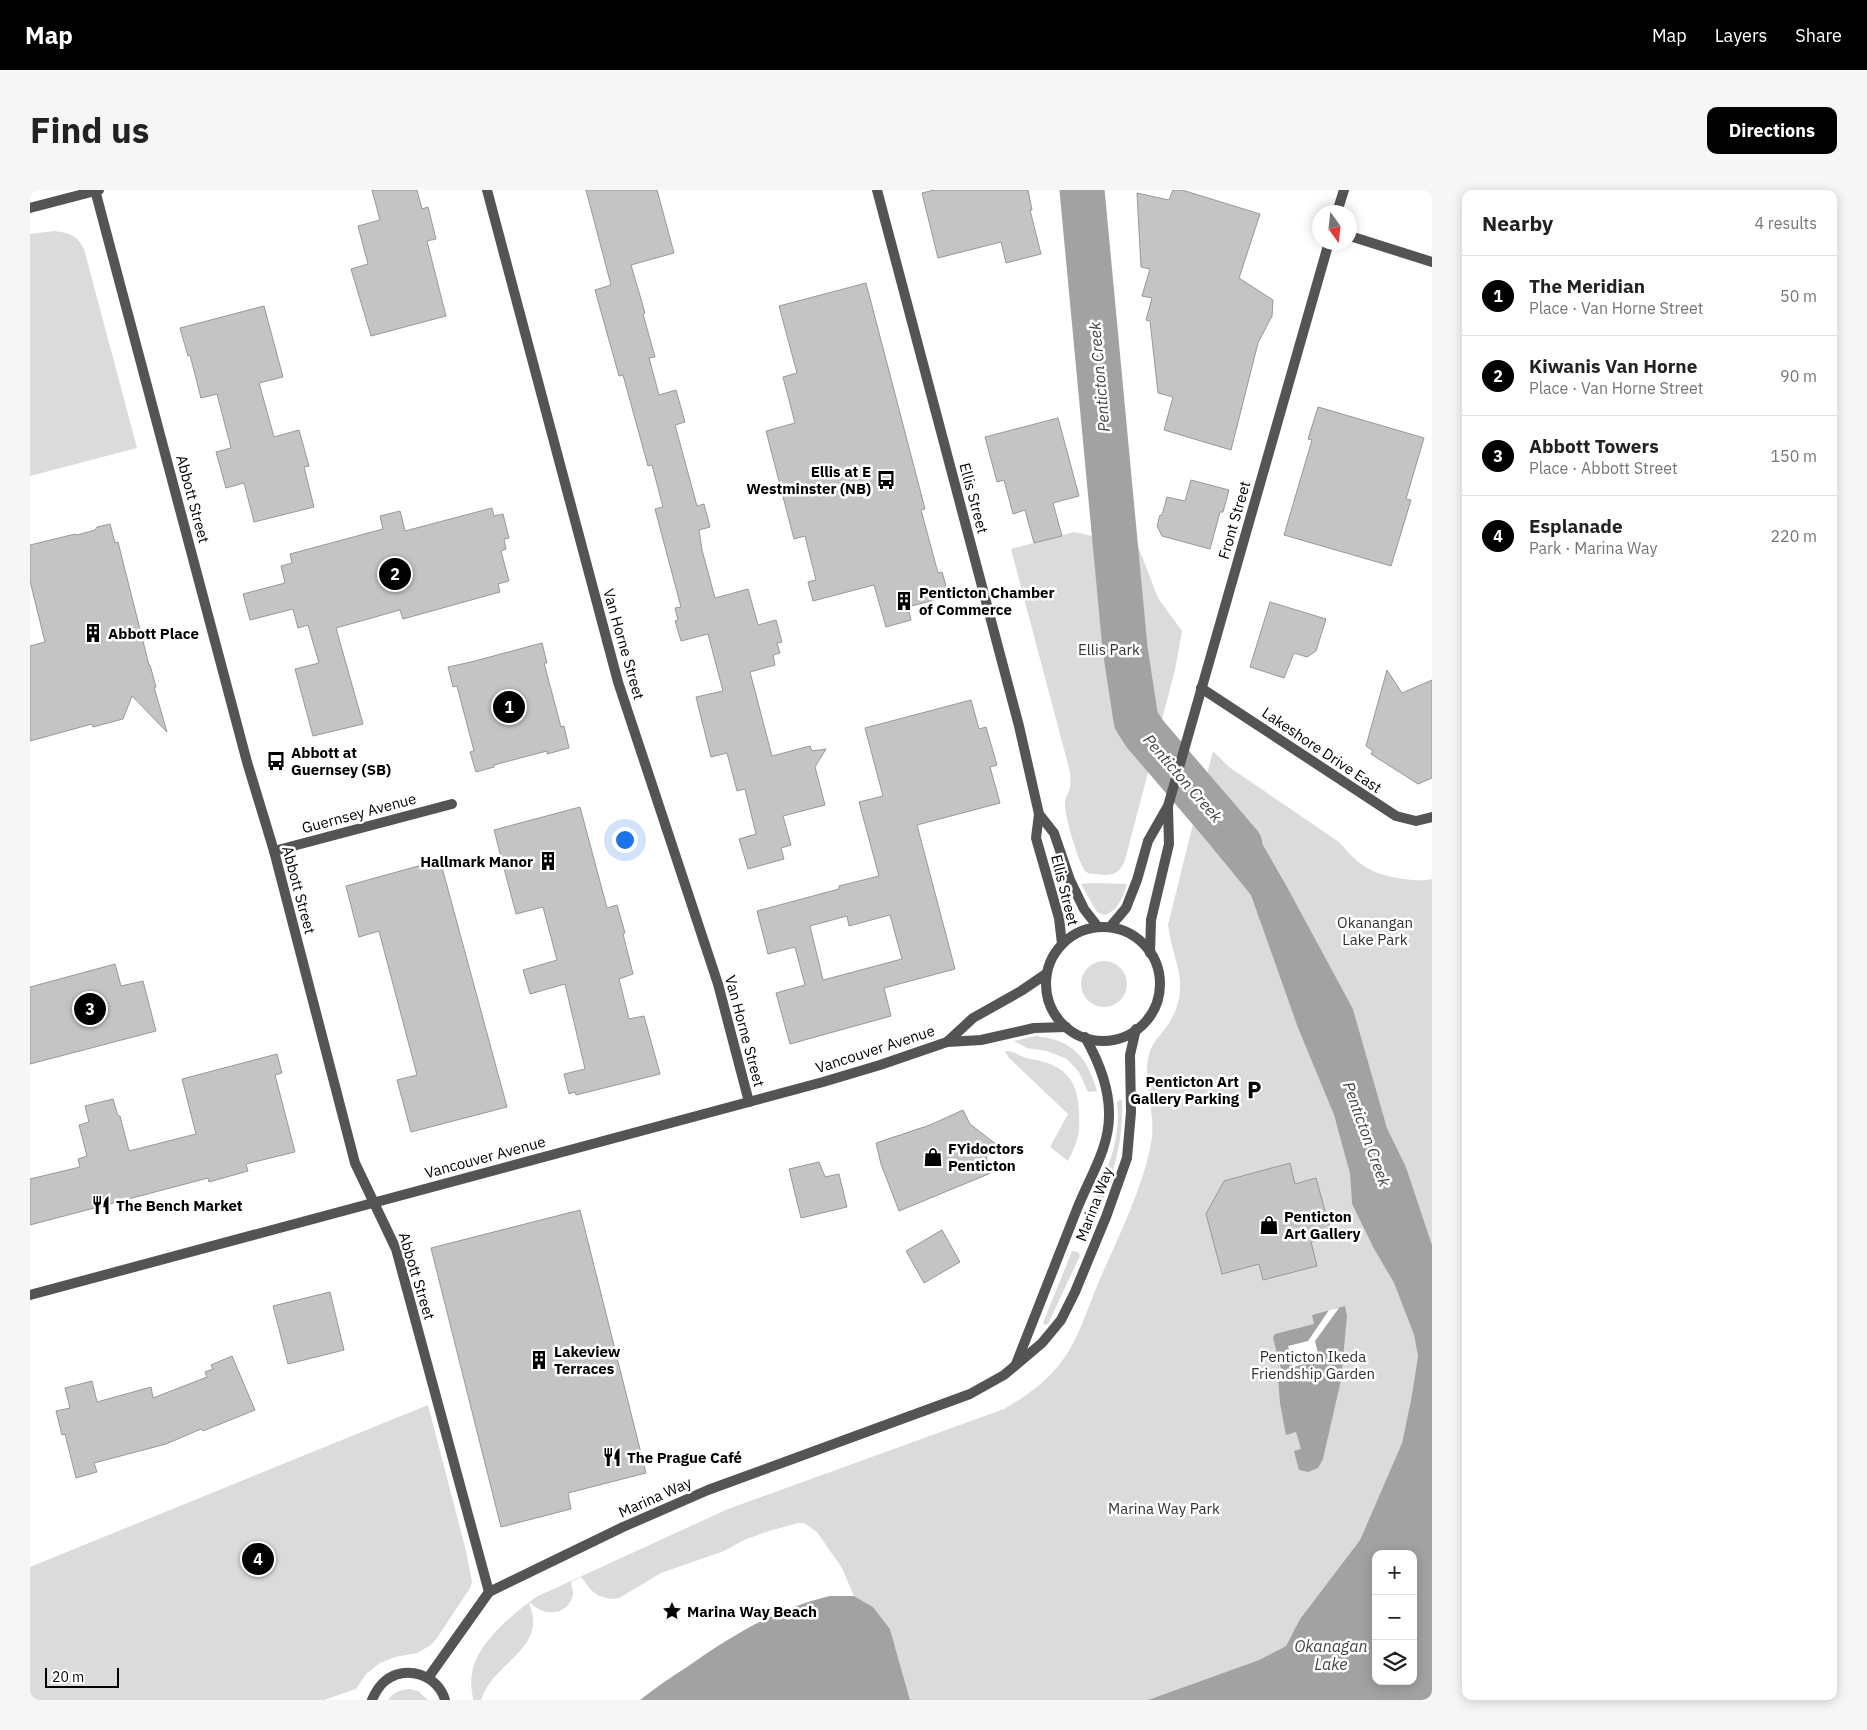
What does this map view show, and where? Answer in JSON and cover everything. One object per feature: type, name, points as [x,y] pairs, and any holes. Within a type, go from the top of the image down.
[{"type":"street","points":[[30,208],[97,190]]},
{"type":"street","name":"Abbott Street","points":[[97,190],[247,762],[274,851],[355,1163],[396,1248],[490,1592]]},
{"type":"street","name":"Van Horne Street","points":[[487,190],[618,682],[718,984],[749,1102]]},
{"type":"street","name":"Ellis Street","points":[[877,190],[1017,717],[1039,814],[1036,838],[1059,918],[1062,944]]},
{"type":"street","points":[[1339,205],[1344,190]]},
{"type":"street","points":[[1357,238],[1432,262]]},
{"type":"street","name":"Front Street","points":[[1110,927],[1126,908],[1137,880],[1148,841],[1168,806],[1327,250]]},
{"type":"street","name":"Lakeshore Drive East","points":[[1202,688],[1396,816],[1416,821],[1432,817]]},
{"type":"street","name":"Guernsey Avenue","points":[[274,851],[452,804]]},
{"type":"street","name":"Front Street","points":[[1150,953],[1151,920],[1169,844],[1168,806]]},
{"type":"street","name":"Ellis Street","points":[[1039,814],[1054,833],[1070,880],[1084,909],[1098,927]]},
{"type":"street","points":[[1098,927],[1110,927],[1126,932],[1139,940],[1150,953],[1156,964],[1159,988],[1157,1000],[1152,1011],[1136,1030],[1120,1038],[1103,1040],[1085,1038],[1066,1027],[1056,1016],[1049,1003],[1046,989],[1046,974],[1050,963],[1062,944],[1078,932],[1098,927]]},
{"type":"street","name":"Vancouver Avenue","points":[[947,1042],[973,1018],[1021,991],[1046,974]]},
{"type":"street","name":"Vancouver Avenue","points":[[30,1295],[749,1102],[870,1068],[947,1042],[981,1040],[1034,1028],[1066,1027]]},
{"type":"street","name":"Marina Way","points":[[428,1678],[490,1592],[623,1527],[708,1490],[970,1394],[989,1385],[1016,1366],[1042,1343],[1061,1320],[1075,1292],[1127,1158],[1131,1112],[1130,1055],[1136,1030]]},
{"type":"street","name":"Marina Way","points":[[1016,1366],[1078,1207],[1100,1159],[1105,1140],[1109,1113],[1103,1078],[1099,1062],[1085,1038]]},
{"type":"street","points":[[372,1700],[377,1689],[385,1681],[395,1675],[412,1673],[428,1678],[438,1686],[445,1700]]},
{"type":"green space","points":[[54,231],[72,236],[84,249],[137,448],[30,476],[30,234]]},
{"type":"green space","name":"Ellis Park","points":[[1074,532],[1138,546],[1158,598],[1182,631],[1175,670],[1125,860],[1118,871],[1109,875],[1086,872],[1073,840],[1067,820],[1065,803],[1070,788],[1070,772],[1011,549]]},
{"type":"green space","name":"Okanangan Lake Park","points":[[1213,751],[1229,767],[1339,842],[1354,858],[1366,867],[1377,873],[1401,879],[1432,879],[1432,1245],[1406,1167],[1387,1128],[1353,1009],[1255,831],[1206,778]]},
{"type":"green space","name":"Marina Way Park","points":[[1193,824],[1251,894],[1298,1028],[1334,1115],[1350,1174],[1352,1204],[1374,1249],[1394,1283],[1414,1335],[1418,1356],[1402,1443],[1360,1540],[1300,1619],[1286,1646],[1259,1660],[1148,1700],[910,1700],[890,1629],[873,1607],[854,1596],[842,1568],[817,1532],[804,1523],[798,1523],[744,1540],[724,1551],[661,1573],[619,1598],[610,1599],[597,1595],[581,1577],[571,1582],[573,1594],[567,1607],[555,1612],[549,1612],[536,1608],[531,1603],[529,1604],[533,1619],[531,1632],[526,1644],[487,1687],[481,1700],[473,1700],[471,1676],[481,1651],[497,1630],[536,1597],[728,1509],[1004,1409],[1036,1388],[1056,1369],[1068,1353],[1082,1325],[1137,1194],[1148,1156],[1152,1137],[1152,1116],[1147,1064],[1151,1049],[1173,1016],[1178,1003],[1180,981],[1168,925]]},
{"type":"green space","points":[[1081,884],[1127,884],[1122,898],[1116,907],[1104,915],[1097,912]]},
{"type":"green space","points":[[1099,961],[1109,961],[1123,971],[1127,984],[1123,997],[1117,1003],[1109,1007],[1099,1007],[1085,997],[1081,989],[1081,979],[1091,965]]},
{"type":"green space","points":[[1036,1036],[1060,1042],[1077,1052],[1088,1069],[1097,1091],[1088,1092],[1079,1072],[1067,1059],[1047,1051],[1027,1048],[1014,1041]]},
{"type":"green space","points":[[1005,1051],[1042,1061],[1060,1069],[1072,1082],[1078,1100],[1079,1133],[1068,1161],[1050,1147],[1068,1114],[1009,1058]]},
{"type":"green space","points":[[1121,1099],[1121,1131],[1116,1160],[1097,1216],[1091,1222],[1087,1217],[1110,1161],[1117,1132],[1117,1102]]},
{"type":"green space","points":[[1072,1251],[1078,1252],[1080,1256],[1048,1324],[1045,1325],[1043,1323]]},
{"type":"green space","points":[[428,1405],[466,1551],[472,1582],[470,1588],[431,1645],[417,1653],[395,1657],[380,1663],[366,1674],[356,1689],[324,1700],[30,1700],[30,1567]]},
{"type":"green space","points":[[409,1689],[418,1691],[428,1700],[388,1700],[397,1692]]},
{"type":"water","name":"Okanagan Lake","points":[[1206,778],[1255,831],[1353,1009],[1387,1128],[1406,1167],[1432,1245],[1432,1700],[1148,1700],[1259,1660],[1286,1646],[1300,1619],[1360,1540],[1402,1443],[1418,1356],[1414,1335],[1394,1283],[1374,1249],[1352,1204],[1350,1174],[1334,1115],[1298,1028],[1251,895],[1193,824]]},
{"type":"water","points":[[1345,1306],[1347,1316],[1341,1380],[1323,1459],[1318,1468],[1308,1472],[1299,1470],[1294,1451],[1301,1449],[1296,1432],[1286,1435],[1278,1378],[1283,1376],[1273,1338],[1275,1334],[1314,1324],[1312,1315]]},
{"type":"water","points":[[830,1596],[854,1596],[873,1607],[890,1629],[910,1700],[640,1700],[663,1683],[755,1624],[791,1608]]},
{"type":"pier","points":[[1339,1308],[1315,1341],[1318,1353],[1313,1355],[1315,1361],[1293,1367],[1288,1346],[1308,1341],[1329,1310]]},
{"type":"building","points":[[372,190],[417,190],[422,209],[428,207],[436,239],[427,241],[446,316],[371,336],[351,269],[368,264],[358,226],[380,220]]},
{"type":"building","points":[[586,190],[657,190],[674,253],[631,265],[655,357],[649,358],[659,395],[676,390],[685,422],[675,425],[697,506],[704,504],[710,527],[699,530],[702,550],[715,598],[748,589],[758,625],[776,620],[782,642],[777,643],[780,653],[773,655],[775,665],[750,672],[772,756],[810,746],[812,751],[826,749],[815,767],[825,805],[783,816],[791,845],[781,848],[784,859],[748,869],[739,839],[756,834],[745,789],[737,791],[727,753],[711,757],[696,697],[723,691],[708,634],[681,641],[675,621],[678,620],[675,608],[681,607],[655,509],[663,507],[652,465],[648,466],[623,375],[619,376],[595,290],[611,285]]},
{"type":"building","points":[[934,190],[1028,190],[1032,210],[1030,210],[1041,254],[1006,263],[1001,242],[938,258],[922,193]]},
{"type":"building","points":[[1173,190],[1182,190],[1260,214],[1239,278],[1273,300],[1272,316],[1258,343],[1231,450],[1164,430],[1173,397],[1158,393],[1150,321],[1146,320],[1152,298],[1142,296],[1150,269],[1141,267],[1137,193],[1169,200]]},
{"type":"building","points":[[866,283],[925,509],[921,510],[938,573],[942,572],[949,596],[908,607],[911,620],[886,627],[874,585],[813,601],[808,582],[816,580],[805,536],[794,539],[766,431],[795,423],[783,377],[797,373],[779,306]]},
{"type":"building","points":[[264,306],[283,377],[259,383],[274,437],[299,430],[309,466],[304,467],[314,507],[254,522],[244,483],[226,488],[216,452],[231,448],[217,394],[201,398],[190,355],[188,356],[180,328]]},
{"type":"building","points":[[1318,407],[1424,438],[1406,499],[1411,500],[1391,566],[1284,535],[1312,440],[1308,439]]},
{"type":"building","points":[[1058,418],[1079,496],[1053,503],[1062,536],[1034,543],[1025,510],[1013,514],[1004,480],[997,482],[985,437]]},
{"type":"building","points":[[1191,480],[1229,490],[1223,512],[1220,512],[1210,549],[1162,536],[1157,526],[1167,497],[1185,501]]},
{"type":"building","points":[[492,508],[494,516],[503,514],[509,538],[504,539],[506,549],[501,551],[509,581],[498,584],[500,592],[403,619],[400,610],[336,628],[363,724],[313,736],[295,669],[319,663],[308,625],[298,628],[293,609],[250,620],[243,594],[285,583],[281,566],[292,563],[290,554],[383,529],[380,516],[400,511],[405,531]]},
{"type":"building","name":"Abbott Place","points":[[110,524],[115,543],[118,542],[167,732],[132,696],[123,719],[93,727],[92,724],[30,741],[30,646],[45,642],[30,581],[30,545],[77,535]]},
{"type":"building","points":[[1270,602],[1326,619],[1316,651],[1307,657],[1294,653],[1284,678],[1250,667]]},
{"type":"building","points":[[542,643],[547,663],[544,663],[561,727],[564,726],[569,748],[547,754],[547,751],[494,765],[494,767],[476,772],[470,752],[474,751],[457,686],[453,687],[448,667]]},
{"type":"building","points":[[1387,670],[1402,693],[1432,680],[1432,778],[1418,784],[1371,754],[1373,751],[1366,746]]},
{"type":"building","points":[[971,700],[979,729],[986,727],[997,765],[990,767],[1000,803],[917,825],[955,969],[884,988],[891,1016],[790,1044],[776,993],[805,985],[795,947],[768,954],[757,911],[879,876],[859,802],[883,796],[865,728]],"holes":[[[890,915],[902,959],[823,980],[810,926],[847,916],[849,926]]]},
{"type":"building","points":[[580,807],[607,908],[617,905],[625,933],[623,934],[633,974],[619,979],[629,1019],[644,1016],[660,1074],[576,1095],[575,1092],[569,1094],[564,1074],[585,1069],[565,984],[530,994],[523,970],[557,960],[543,907],[516,914],[494,830]]},
{"type":"building","points":[[440,860],[507,1107],[411,1132],[397,1080],[417,1075],[379,931],[359,937],[346,886]]},
{"type":"building","points":[[115,964],[121,986],[143,981],[156,1031],[30,1064],[30,987]]},
{"type":"building","points":[[277,1054],[282,1073],[275,1075],[295,1152],[246,1164],[248,1171],[209,1182],[208,1178],[30,1225],[30,1179],[80,1167],[78,1159],[87,1156],[79,1125],[89,1122],[85,1106],[113,1099],[118,1116],[120,1116],[129,1151],[196,1134],[182,1079]]},
{"type":"building","name":"FYidoctors Penticton","points":[[963,1110],[970,1124],[997,1145],[984,1150],[991,1173],[899,1211],[881,1164],[876,1143],[930,1125]]},
{"type":"building","points":[[819,1162],[825,1177],[839,1174],[847,1207],[801,1218],[789,1169]]},
{"type":"building","name":"Penticton Art Gallery","points":[[1290,1163],[1295,1184],[1316,1178],[1332,1236],[1311,1242],[1317,1266],[1263,1280],[1259,1264],[1222,1274],[1206,1214],[1224,1181]]},
{"type":"building","name":"Lakeview Terraces","points":[[580,1210],[646,1473],[568,1493],[571,1509],[501,1527],[431,1248]]},
{"type":"building","points":[[942,1230],[960,1262],[924,1283],[906,1251]]},
{"type":"building","points":[[330,1292],[344,1350],[288,1364],[273,1306]]},
{"type":"building","points":[[232,1356],[255,1410],[203,1431],[201,1429],[166,1444],[94,1463],[97,1472],[76,1478],[65,1434],[62,1435],[56,1411],[70,1408],[65,1388],[92,1381],[97,1402],[151,1387],[153,1398],[207,1377],[205,1372],[213,1369],[211,1365]]},
{"type":"waterway","name":"Penticton Creek","points":[[1082,190],[1125,648],[1136,720],[1145,734],[1240,845]]},
{"type":"place","name":"Ellis at E Westminster (NB)","points":[[886,480]]},
{"type":"place","name":"Kiwanis Van Horne","points":[[395,574]]},
{"type":"place","name":"Penticton Chamber of Commerce","points":[[904,601]]},
{"type":"place","name":"Abbott Place","points":[[93,633]]},
{"type":"place","name":"The Meridian","points":[[509,707]]},
{"type":"place","name":"Abbott at Guernsey (SB)","points":[[276,761]]},
{"type":"place","name":"Hallmark Manor","points":[[548,861]]},
{"type":"place","name":"Abbott Towers","points":[[90,1009]]},
{"type":"place","name":"Penticton Art Gallery Parking","points":[[1254,1090]]},
{"type":"place","name":"FYidoctors Penticton","points":[[933,1157]]},
{"type":"place","name":"The Bench Market","points":[[101,1205]]},
{"type":"place","name":"Penticton Art Gallery","points":[[1269,1225]]},
{"type":"place","name":"Lakeview Terraces","points":[[539,1360]]},
{"type":"place","name":"The Prague Café","points":[[612,1457]]},
{"type":"place","name":"Esplanade","points":[[258,1559]]},
{"type":"place","name":"Marina Way Beach","points":[[672,1611]]},
{"type":"park label","name":"Penticton Ikeda Friendship Garden","points":[[1313,1364]]}]
